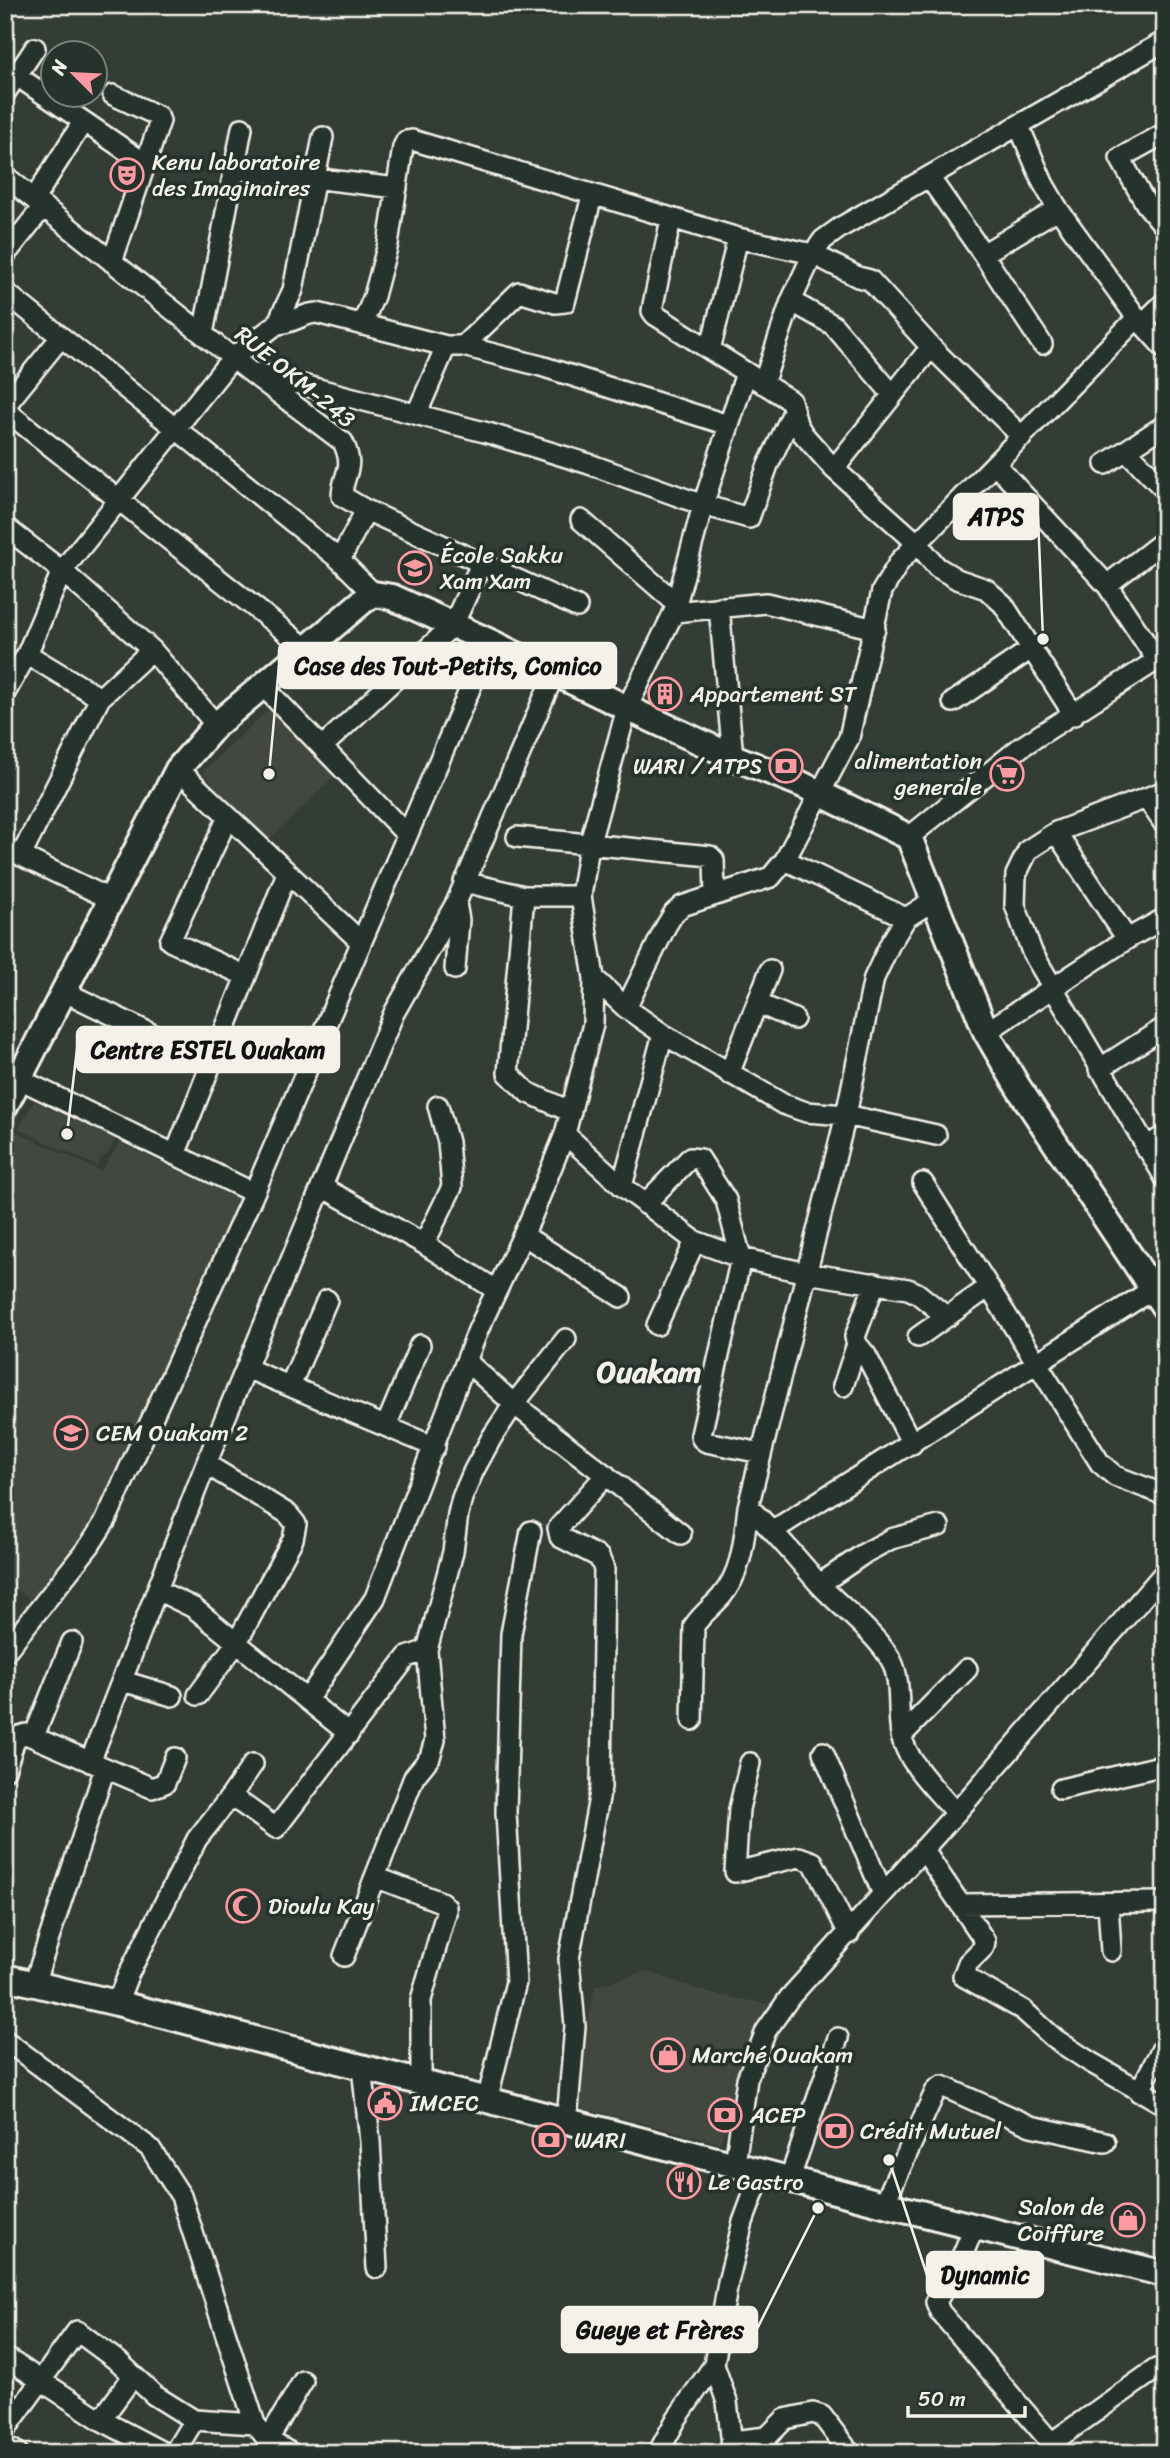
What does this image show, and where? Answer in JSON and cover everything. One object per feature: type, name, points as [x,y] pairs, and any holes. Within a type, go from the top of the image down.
[{"type":"street","points":[[763,384],[791,301],[813,254],[823,240],[841,227],[1165,41]]},
{"type":"street","points":[[5,93],[35,48]]},
{"type":"street","points":[[17,76],[146,164]]},
{"type":"street","points":[[112,262],[160,127],[158,116],[113,95]]},
{"type":"street","points":[[5,255],[39,203],[83,122]]},
{"type":"street","points":[[1019,126],[1043,183],[1058,209],[1140,321],[1165,349]]},
{"type":"street","points":[[203,334],[242,128]]},
{"type":"street","points":[[1165,133],[1120,158],[1146,204],[1165,227]]},
{"type":"street","points":[[5,693],[27,654],[62,571],[232,358],[277,324],[293,290],[323,137]]},
{"type":"street","points":[[362,325],[374,296],[388,244],[403,147],[406,141],[412,140],[671,219],[738,238],[813,254],[858,277],[874,282],[931,347],[1022,437]]},
{"type":"street","points":[[235,169],[397,188]]},
{"type":"street","name":"RUE OKM-243","points":[[5,176],[232,358],[343,442],[349,456],[349,471],[342,484],[342,496],[366,510],[577,607]]},
{"type":"street","points":[[929,177],[984,254],[1042,344]]},
{"type":"street","points":[[417,413],[455,346],[519,292],[555,303],[565,302],[592,196]]},
{"type":"street","points":[[984,254],[1058,209]]},
{"type":"street","points":[[671,219],[652,311],[790,401],[803,434],[834,469],[918,544],[937,568],[957,579],[986,589],[1003,604],[1074,715]]},
{"type":"street","points":[[710,350],[738,238]]},
{"type":"street","points":[[5,292],[340,560],[374,594],[392,597],[909,837],[986,1032],[1018,1087],[1159,1298],[1036,1365],[774,1530]]},
{"type":"street","points":[[791,301],[833,325],[893,395]]},
{"type":"street","points":[[626,1009],[674,913],[682,906],[771,877],[785,860],[849,738],[882,591],[900,561],[1140,321],[1165,302]]},
{"type":"street","points":[[277,324],[287,324],[308,313],[317,313],[541,366],[728,425]]},
{"type":"street","points":[[61,337],[5,408],[306,648]]},
{"type":"street","points":[[834,469],[931,347]]},
{"type":"street","points":[[249,371],[417,413],[589,464],[703,505],[749,518],[768,465],[793,412]]},
{"type":"street","points":[[307,1700],[375,1598],[466,1361],[565,1134],[593,1024],[594,978],[581,896],[589,846],[627,708],[675,608],[703,505],[746,373]]},
{"type":"street","points":[[1105,464],[1165,425]]},
{"type":"street","points":[[1128,451],[1165,490]]},
{"type":"street","points":[[909,837],[1021,747],[1161,658],[1107,586],[995,464]]},
{"type":"street","points":[[340,560],[366,510]]},
{"type":"street","points":[[581,520],[675,608],[766,603],[875,629]]},
{"type":"street","points":[[5,527],[62,571],[152,650],[216,725]]},
{"type":"street","points":[[1107,586],[1165,540]]},
{"type":"street","points":[[322,747],[453,625],[482,562]]},
{"type":"street","points":[[5,1106],[12,1075],[63,991],[178,769],[216,725],[374,594]]},
{"type":"street","points":[[719,607],[733,757]]},
{"type":"street","points":[[8,1645],[90,1545],[106,1520],[254,1193],[491,642]]},
{"type":"street","points":[[953,702],[1031,649]]},
{"type":"street","points":[[110,899],[13,852],[100,698],[152,650]]},
{"type":"street","points":[[27,654],[100,698]]},
{"type":"street","points":[[34,1984],[123,1681],[206,1464],[394,1013],[456,903],[555,672]]},
{"type":"street","points":[[262,685],[407,835]]},
{"type":"street","points":[[178,769],[361,942]]},
{"type":"street","points":[[1165,825],[1156,795],[1056,832],[1028,850],[1016,875],[1015,905],[1032,952],[1165,1178]]},
{"type":"street","points":[[228,817],[170,941],[246,976]]},
{"type":"street","points":[[1056,832],[1127,939]]},
{"type":"street","points":[[517,837],[713,857],[715,895]]},
{"type":"street","points":[[785,860],[906,918]]},
{"type":"street","points":[[175,1154],[287,873]]},
{"type":"street","points":[[464,882],[524,896],[581,896]]},
{"type":"street","points":[[524,896],[508,1073],[527,1092],[571,1112]]},
{"type":"street","points":[[692,1720],[694,1626],[721,1597],[733,1579],[741,1555],[748,1507],[846,1115],[874,978],[906,918],[934,900]]},
{"type":"street","points":[[455,969],[460,920],[456,903]]},
{"type":"street","points":[[986,1032],[1127,939],[1165,918]]},
{"type":"street","points":[[729,1074],[770,970]]},
{"type":"street","points":[[594,978],[626,1009],[663,1034],[783,1104],[806,1112],[846,1115],[936,1135]]},
{"type":"street","points":[[63,991],[212,1063]]},
{"type":"street","points":[[757,1003],[794,1018]]},
{"type":"street","points":[[1099,1069],[1165,1027]]},
{"type":"street","points":[[622,1186],[663,1034]]},
{"type":"street","points":[[12,1075],[254,1193]]},
{"type":"street","points":[[424,1244],[452,1187],[448,1142],[438,1106]]},
{"type":"street","points":[[565,1134],[622,1186],[695,1241],[741,1258],[806,1273],[908,1289],[947,1317]]},
{"type":"street","points":[[1145,1148],[1165,1135]]},
{"type":"street","points":[[645,1204],[690,1158],[700,1159],[726,1200],[741,1258],[701,1435],[706,1442],[761,1452]]},
{"type":"street","points":[[923,1184],[1100,1463],[1115,1476],[1165,1495]]},
{"type":"street","points":[[322,1187],[424,1244],[496,1290]]},
{"type":"street","points":[[523,1235],[621,1297]]},
{"type":"street","points":[[657,1325],[695,1241]]},
{"type":"street","points":[[874,1283],[855,1337],[912,1444]]},
{"type":"street","points":[[918,1337],[989,1287]]},
{"type":"street","points":[[290,1386],[327,1300]]},
{"type":"street","points":[[344,1956],[415,1777],[434,1750],[427,1650],[453,1552],[463,1498],[492,1437],[514,1404],[566,1339]]},
{"type":"street","points":[[843,1386],[857,1344]]},
{"type":"street","points":[[386,1426],[420,1345]]},
{"type":"street","points":[[466,1361],[514,1404],[681,1534]]},
{"type":"street","points":[[246,1368],[435,1447]]},
{"type":"street","points":[[198,1695],[237,1642],[292,1539],[296,1524],[288,1514],[206,1464]]},
{"type":"street","points":[[567,2120],[575,2026],[569,1959],[601,1787],[604,1569],[598,1557],[560,1537],[558,1528],[606,1475]]},
{"type":"street","points":[[748,1507],[774,1530],[820,1584],[881,1646],[892,1662],[899,1701],[901,1736],[909,1756],[956,1813]]},
{"type":"street","points":[[820,1584],[891,1539],[939,1526]]},
{"type":"street","points":[[487,2101],[516,1982],[506,1813],[511,1634],[531,1531]]},
{"type":"street","points":[[735,2164],[747,2079],[766,2031],[790,1997],[956,1813],[1165,1572]]},
{"type":"street","points":[[157,1590],[194,1608],[349,1734]]},
{"type":"street","points":[[34,1736],[72,1642]]},
{"type":"street","points":[[231,1796],[276,1828],[407,1657],[427,1650]]},
{"type":"street","points":[[901,1736],[967,1669]]},
{"type":"street","points":[[123,1681],[172,1696]]},
{"type":"street","points":[[5,1770],[16,1737],[26,1734],[152,1788],[164,1783],[175,1758]]},
{"type":"street","points":[[823,1752],[883,1894]]},
{"type":"street","points":[[750,1763],[739,1809],[735,1872],[799,1857],[808,1859],[813,1862],[849,1934]]},
{"type":"street","points":[[117,2003],[128,1975],[197,1839],[253,1764]]},
{"type":"street","points":[[1061,1789],[1165,1765]]},
{"type":"street","points":[[923,1849],[985,1941],[984,1947],[968,1963],[963,1976],[1009,2001],[1055,2039],[1139,2092],[1165,2105]]},
{"type":"street","points":[[374,1877],[440,1902],[446,1907],[421,2000],[421,2082]]},
{"type":"street","points":[[960,1903],[1165,1902]]},
{"type":"street","points":[[1108,1903],[1111,1951]]},
{"type":"street","points":[[5,1977],[117,2003],[884,2204],[1165,2274]]},
{"type":"street","points":[[790,2178],[838,2038]]},
{"type":"street","points":[[5,2040],[150,2148],[181,2196],[255,2424],[268,2440],[290,2453]]},
{"type":"street","points":[[1139,2092],[1165,2043]]},
{"type":"street","points":[[362,2067],[370,2141],[377,2268]]},
{"type":"street","points":[[884,2204],[936,2090],[942,2086],[1031,2126],[1105,2142]]},
{"type":"street","points":[[658,2453],[677,2418],[714,2365],[728,2282],[743,2221],[762,2171]]},
{"type":"street","points":[[974,2227],[960,2261],[936,2302],[940,2312],[1056,2448],[1156,2370]]},
{"type":"street","points":[[5,2430],[77,2331],[119,2362],[154,2395],[194,2420],[255,2424]]},
{"type":"street","points":[[5,2357],[102,2420],[164,2453]]},
{"type":"street","points":[[714,2365],[727,2402],[733,2447],[767,2437],[785,2419],[813,2413],[822,2416],[850,2453]]},
{"type":"street","points":[[102,2420],[133,2376]]},
{"type":"street","points":[[268,2440],[303,2381]]},
{"type":"street","points":[[174,2453],[194,2420]]},
{"type":"street","points":[[5,2445],[18,2453]]},
{"type":"shaded area","points":[[271,707],[335,776],[266,843],[202,772]]},
{"type":"shaded area","points":[[34,1101],[115,1139],[107,1155],[102,1156],[97,1166],[18,1129]]},
{"type":"shaded area","name":"CEM Ouakam 2","points":[[17,1132],[101,1171],[120,1143],[241,1200],[99,1520],[32,1601],[5,1581],[5,1156]]},
{"type":"shaded area","name":"Marché Ouakam","points":[[645,1971],[709,1993],[774,2005],[720,2143],[571,2105],[595,1986]]},
{"type":"place","name":"Kenu laboratoire des Imaginaires","points":[[127,175]]},
{"type":"place","name":"École Sakku Xam Xam","points":[[415,568]]},
{"type":"place","name":"ATPS","points":[[1043,639]]},
{"type":"place","name":"Appartement ST","points":[[665,694]]},
{"type":"place","name":"WARI / ATPS","points":[[786,766]]},
{"type":"place","name":"Case des Tout-Petits, Comico","points":[[269,774]]},
{"type":"place","name":"alimentation generale","points":[[1007,774]]},
{"type":"place","name":"Centre ESTEL Ouakam","points":[[67,1134]]},
{"type":"place","name":"CEM Ouakam 2","points":[[71,1433]]},
{"type":"place","name":"Dioulu Kay","points":[[243,1906]]},
{"type":"place","name":"Marché Ouakam","points":[[668,2055]]},
{"type":"place","name":"IMCEC","points":[[385,2103]]},
{"type":"place","name":"ACEP","points":[[725,2115]]},
{"type":"place","name":"Crédit Mutuel","points":[[836,2131]]},
{"type":"place","name":"WARI","points":[[549,2140]]},
{"type":"place","name":"Dynamic","points":[[889,2160]]},
{"type":"place","name":"Le Gastro","points":[[684,2182]]},
{"type":"place","name":"Gueye et Frères","points":[[818,2208]]},
{"type":"place","name":"Salon de Coiffure","points":[[1128,2220]]},
{"type":"district","name":"Ouakam","points":[[649,1372]]}]
